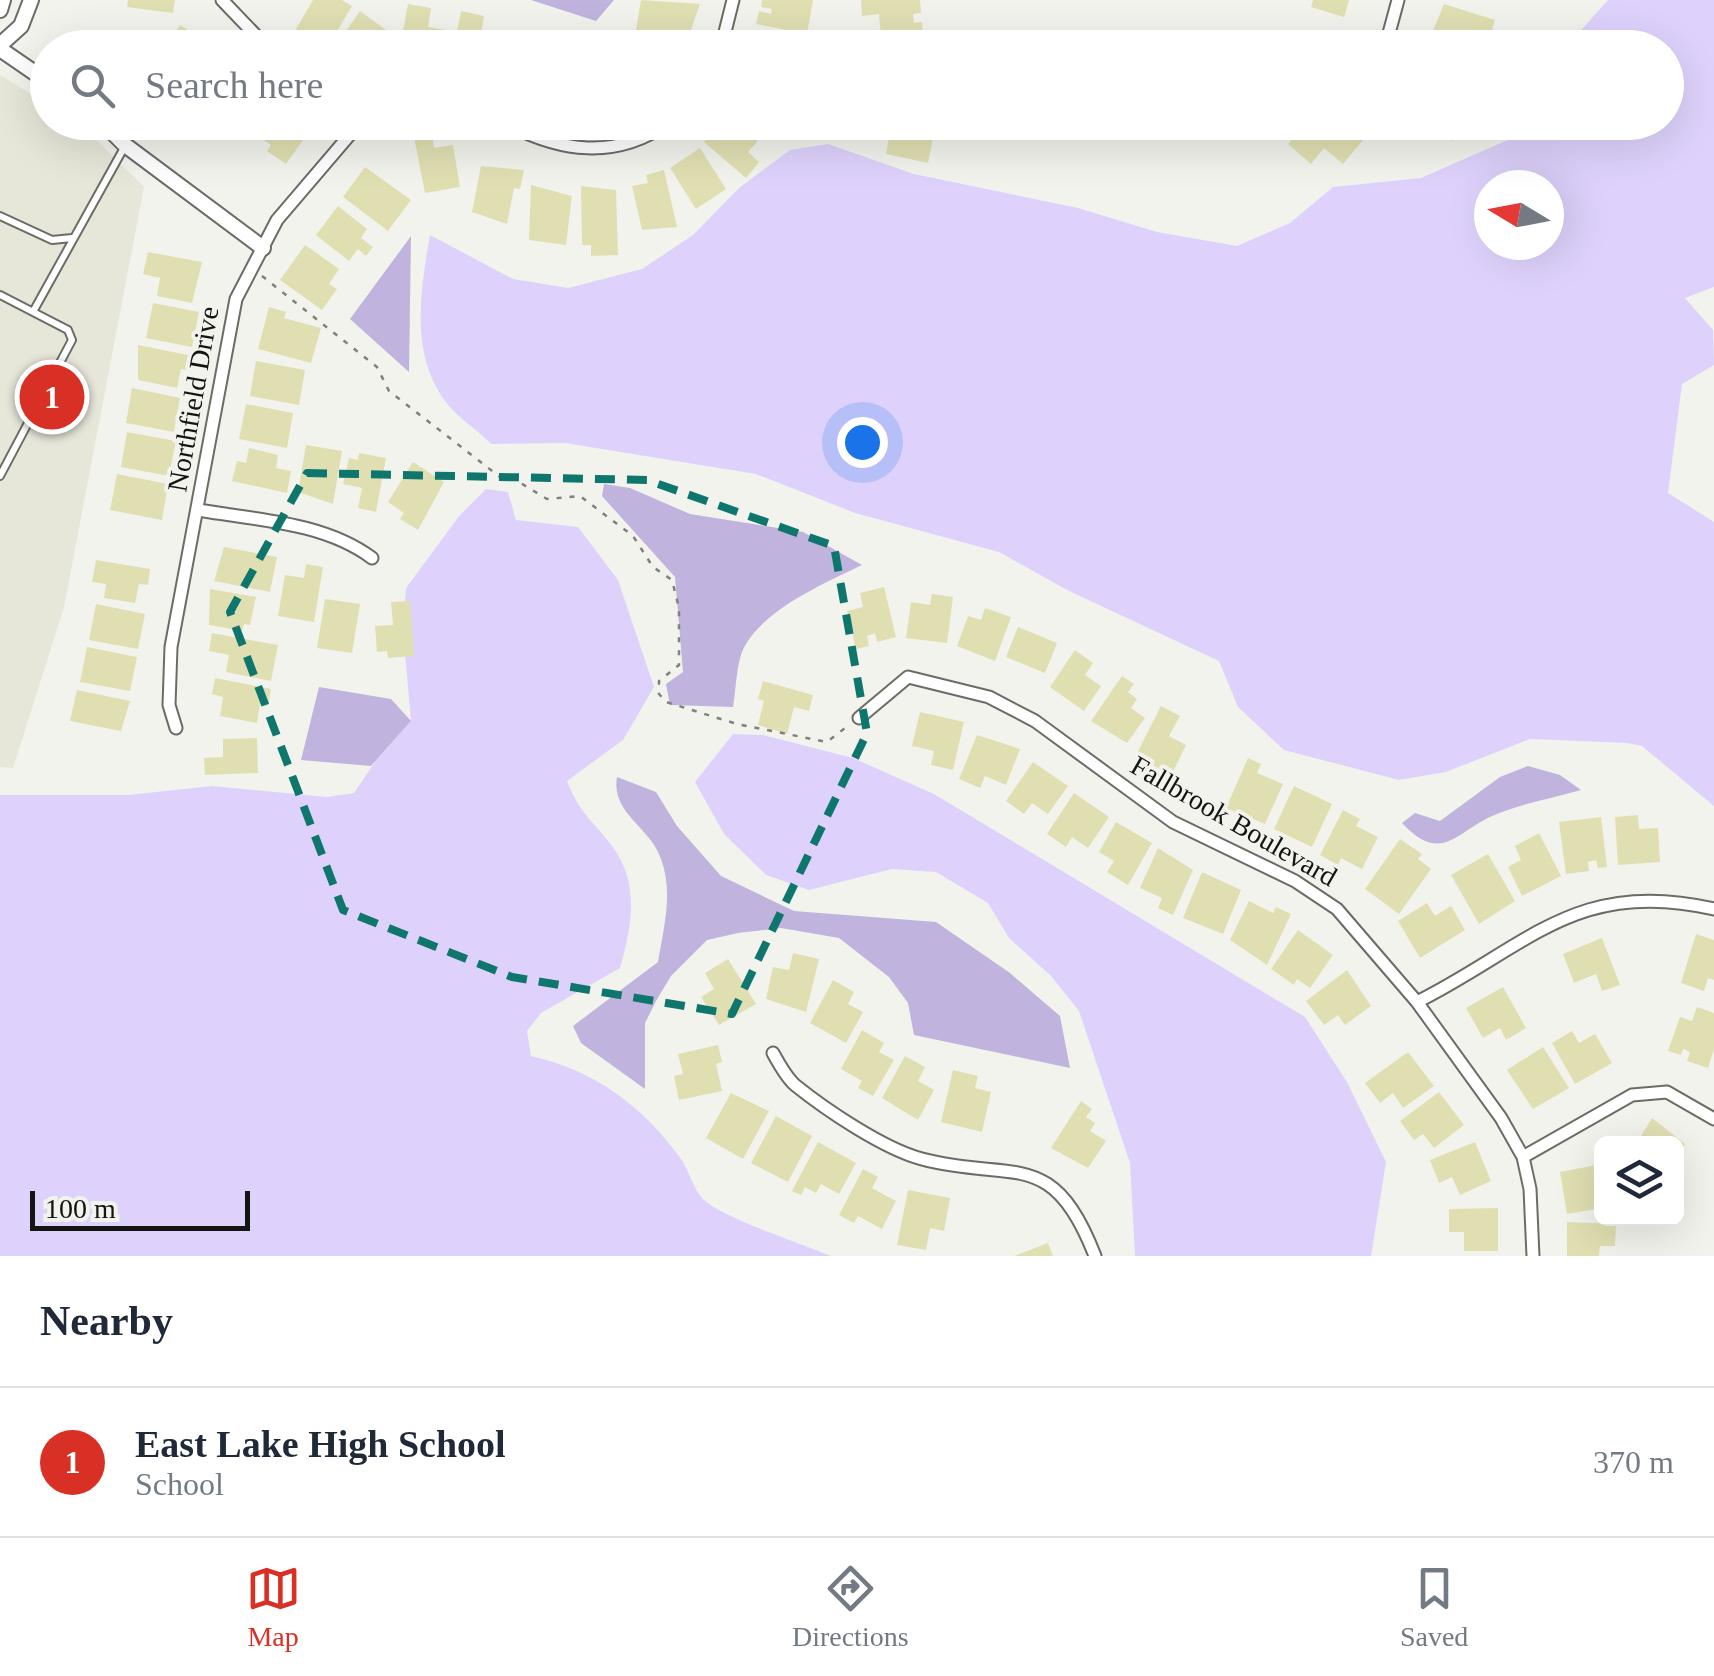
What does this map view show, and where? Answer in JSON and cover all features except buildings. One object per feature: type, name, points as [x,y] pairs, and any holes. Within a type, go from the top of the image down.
[{"type":"street","points":[[0,10],[3,0]]},
{"type":"street","points":[[30,68],[0,46],[21,26],[31,0]]},
{"type":"street","points":[[222,0],[251,30]]},
{"type":"street","points":[[726,30],[734,0]]},
{"type":"street","points":[[1390,30],[1398,0]]},
{"type":"street","points":[[120,140],[263,248]]},
{"type":"street","name":"Northfield Drive","points":[[176,728],[169,704],[171,647],[236,300],[278,220],[344,140]]},
{"type":"street","points":[[541,140],[554,146],[590,149],[645,140]]},
{"type":"street","points":[[198,510],[325,533],[353,544],[372,558]]},
{"type":"street","name":"Fallbrook Boulevard","points":[[858,718],[908,677],[989,697],[1035,722],[1173,822],[1295,881],[1337,909],[1417,1002],[1501,1118],[1522,1156],[1533,1210],[1533,1256]]},
{"type":"street","points":[[1417,1002],[1543,925],[1577,912],[1636,900],[1674,901],[1714,909]]},
{"type":"street","points":[[772,1053],[792,1083],[884,1142],[922,1159],[1033,1173],[1062,1194],[1094,1256]]},
{"type":"street","points":[[1522,1156],[1632,1095],[1666,1092],[1714,1119]]},
{"type":"lane","points":[[34,310],[125,145]]},
{"type":"lane","points":[[0,216],[52,240],[73,238]]},
{"type":"lane","points":[[0,295],[68,330],[71,349],[0,476]]},
{"type":"path","points":[[252,269],[377,367],[390,391],[487,468],[546,499],[580,496],[633,536],[653,568],[672,580],[679,608],[679,664],[658,681],[658,694],[666,702],[738,724],[828,742],[858,718]]},
{"type":"highlighted area","points":[[307,473],[647,480],[834,546],[867,733],[732,1014],[512,977],[343,910],[230,612]]},
{"type":"shaded area","points":[[531,0],[614,0],[596,21]]},
{"type":"shaded area","points":[[1608,0],[1714,0],[1714,287],[1685,298],[1713,330],[1714,365],[1682,384],[1668,493],[1714,522],[1714,806],[1642,746],[1627,743],[1530,739],[1446,772],[1399,780],[1284,750],[1238,707],[1219,661],[1069,591],[999,552],[855,513],[756,474],[565,443],[491,444],[445,401],[426,363],[422,342],[421,300],[430,235],[513,279],[568,288],[642,269],[693,235],[739,188],[790,150],[828,144],[914,174],[1078,208],[1157,232],[1237,246],[1290,223],[1333,187],[1421,178],[1508,140],[1684,140],[1684,30],[1581,30]]},
{"type":"shaded area","points":[[0,75],[30,94],[30,140],[96,140],[144,187],[64,607],[13,768],[0,767]]},
{"type":"shaded area","points":[[411,236],[409,372],[350,319]]},
{"type":"shaded area","points":[[604,484],[630,488],[690,514],[803,532],[862,565],[794,600],[751,637],[742,652],[733,707],[670,705],[666,684],[683,672],[675,577],[602,496]]},
{"type":"shaded area","points":[[486,489],[508,492],[516,520],[578,527],[618,580],[654,687],[623,740],[567,781],[582,810],[621,860],[627,875],[630,921],[620,968],[541,1013],[527,1031],[531,1056],[596,1081],[633,1107],[666,1140],[684,1163],[700,1195],[713,1207],[831,1256],[0,1256],[0,795],[128,795],[212,786],[327,797],[354,793],[411,721],[403,631],[406,588],[460,515]]},
{"type":"shaded area","points":[[319,687],[391,699],[411,721],[371,766],[301,760]]},
{"type":"shaded area","points":[[733,734],[763,735],[853,758],[934,794],[1305,1017],[1347,1082],[1386,1162],[1371,1256],[1135,1256],[1130,1163],[1079,1011],[1051,976],[1009,938],[988,903],[936,872],[892,869],[809,890],[766,875],[724,834],[695,782]]},
{"type":"shaded area","points":[[1528,766],[1560,775],[1581,790],[1507,810],[1440,843],[1416,836],[1402,823],[1415,813],[1440,821],[1500,777]]},
{"type":"shaded area","points":[[617,777],[656,792],[677,826],[721,876],[794,911],[936,922],[1010,973],[1060,1016],[1070,1068],[914,1035],[908,1003],[889,977],[839,938],[781,928],[707,940],[671,976],[645,1023],[645,1089],[581,1043],[573,1026],[658,962],[663,934],[667,893],[663,866],[653,843],[624,809]]},
{"type":"place","name":"East Lake High School","points":[[52,397]]}]
